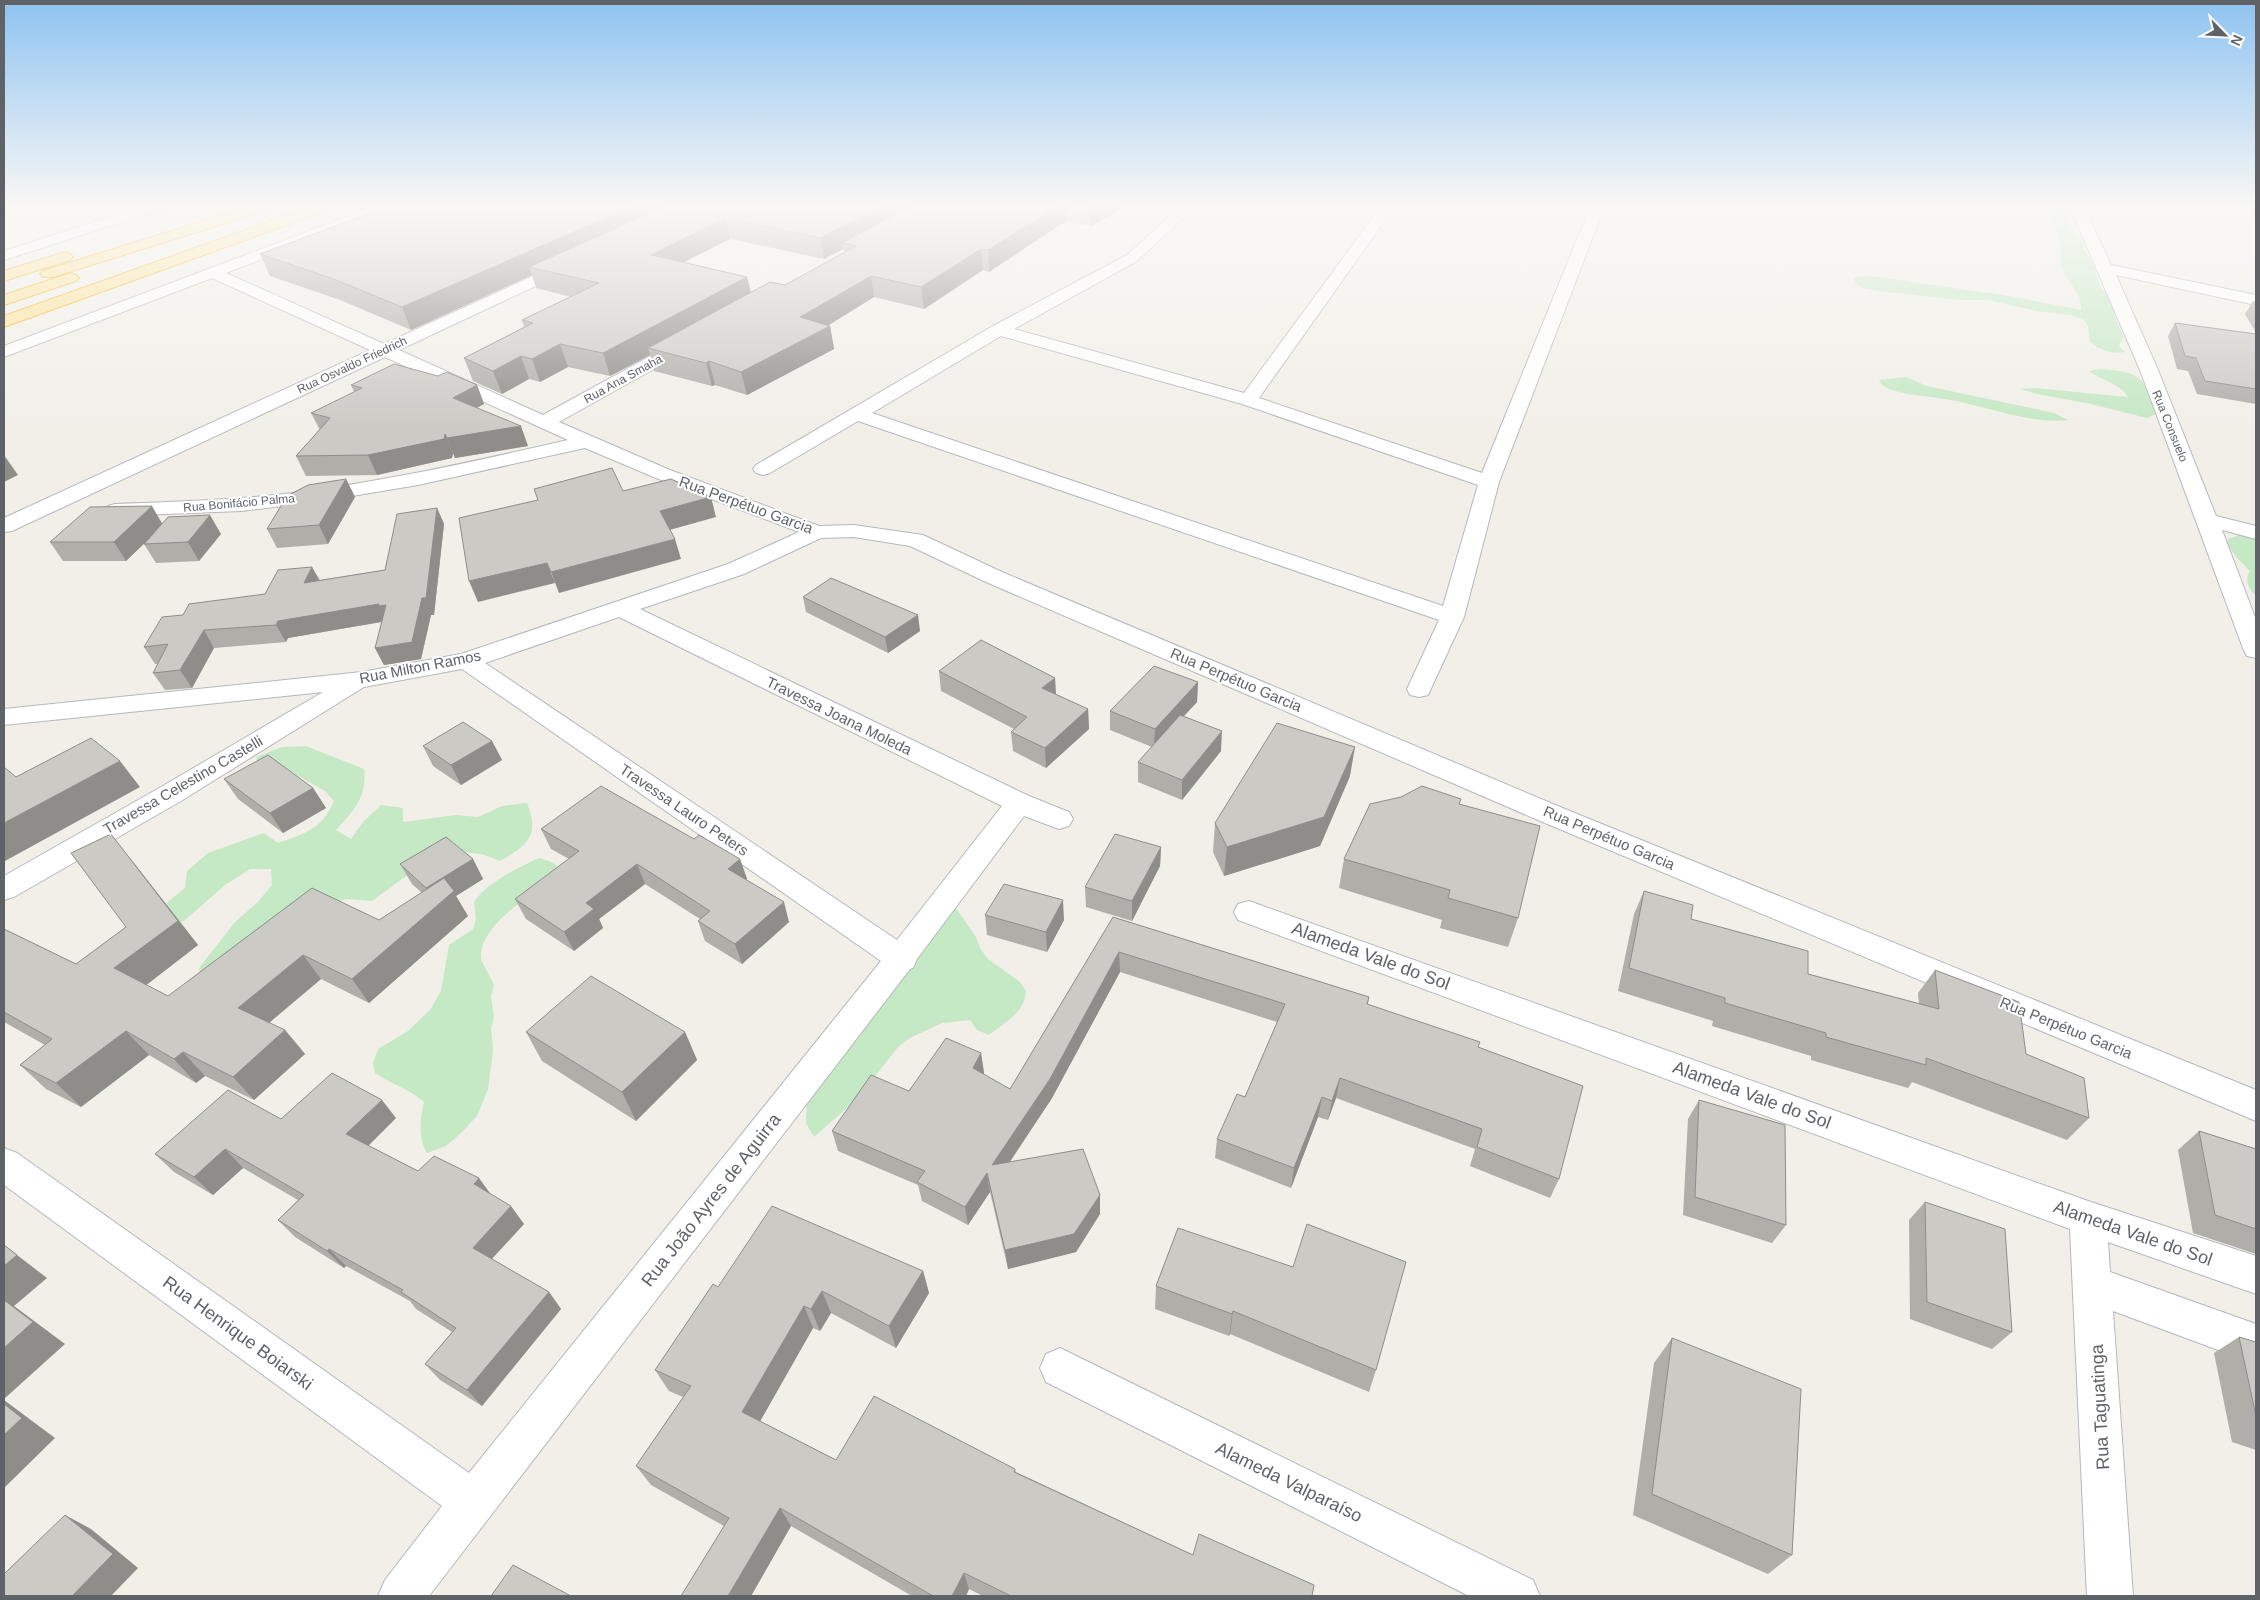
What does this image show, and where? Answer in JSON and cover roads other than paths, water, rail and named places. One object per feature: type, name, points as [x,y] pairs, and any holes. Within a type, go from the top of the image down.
[{"type":"highway","points":[[4,288],[31,280]]},
{"type":"highway","points":[[4,300],[68,280]]},
{"type":"highway","points":[[4,322],[122,280]]},
{"type":"street","points":[[4,352],[196,280]]},
{"type":"street","name":"Rua Perpétuo Garcia","points":[[229,280],[387,349],[587,442],[663,474],[817,532],[854,531],[915,540],[994,577],[1555,816],[2256,1106]]},
{"type":"street","name":"Rua Osvaldo Friedrich","points":[[4,526],[536,280]]},
{"type":"street","points":[[763,468],[999,330],[1092,280]]},
{"type":"street","points":[[1248,400],[1335,280]]},
{"type":"street","points":[[1419,689],[1452,617],[1489,482],[1569,280]]},
{"type":"street","name":"Rua Consuelo","points":[[2111,280],[2208,520],[2256,651]]},
{"type":"street","points":[[2161,280],[2256,300]]},
{"type":"street","points":[[999,330],[1248,400],[1489,482]]},
{"type":"street","name":"Rua Ana Smaha","points":[[545,422],[702,335]]},
{"type":"street","points":[[857,414],[1452,617]]},
{"type":"street","name":"Rua Bonifácio Palma","points":[[36,512],[191,508],[314,497],[422,479],[587,442]]},
{"type":"street","points":[[2208,520],[2256,533]]},
{"type":"street","name":"Rua Milton Ramos","points":[[4,717],[362,680],[466,661],[736,569],[817,532]]},
{"type":"street","name":"Travessa Joana Moleda","points":[[621,609],[1019,803],[1059,819]]},
{"type":"street","name":"Travessa Lauro Peters","points":[[466,661],[902,959]]},
{"type":"street","name":"Travessa Celestino Castelli","points":[[4,889],[171,794],[362,680]]},
{"type":"street","name":"Rua João Ayres de Aguirra","points":[[401,1596],[472,1502],[902,959],[1019,803]]},
{"type":"street","name":"Alameda Vale do Sol","points":[[1249,912],[2088,1218],[2256,1275]]},
{"type":"street","name":"Rua Henrique Boiarski","points":[[4,1164],[472,1502]]},
{"type":"street","name":"Rua Taguatinga","points":[[2088,1218],[2110,1596]]},
{"type":"street","points":[[2092,1285],[2256,1344]]},
{"type":"street","name":"Alameda Valparaíso","points":[[1060,1368],[1518,1596]]}]
